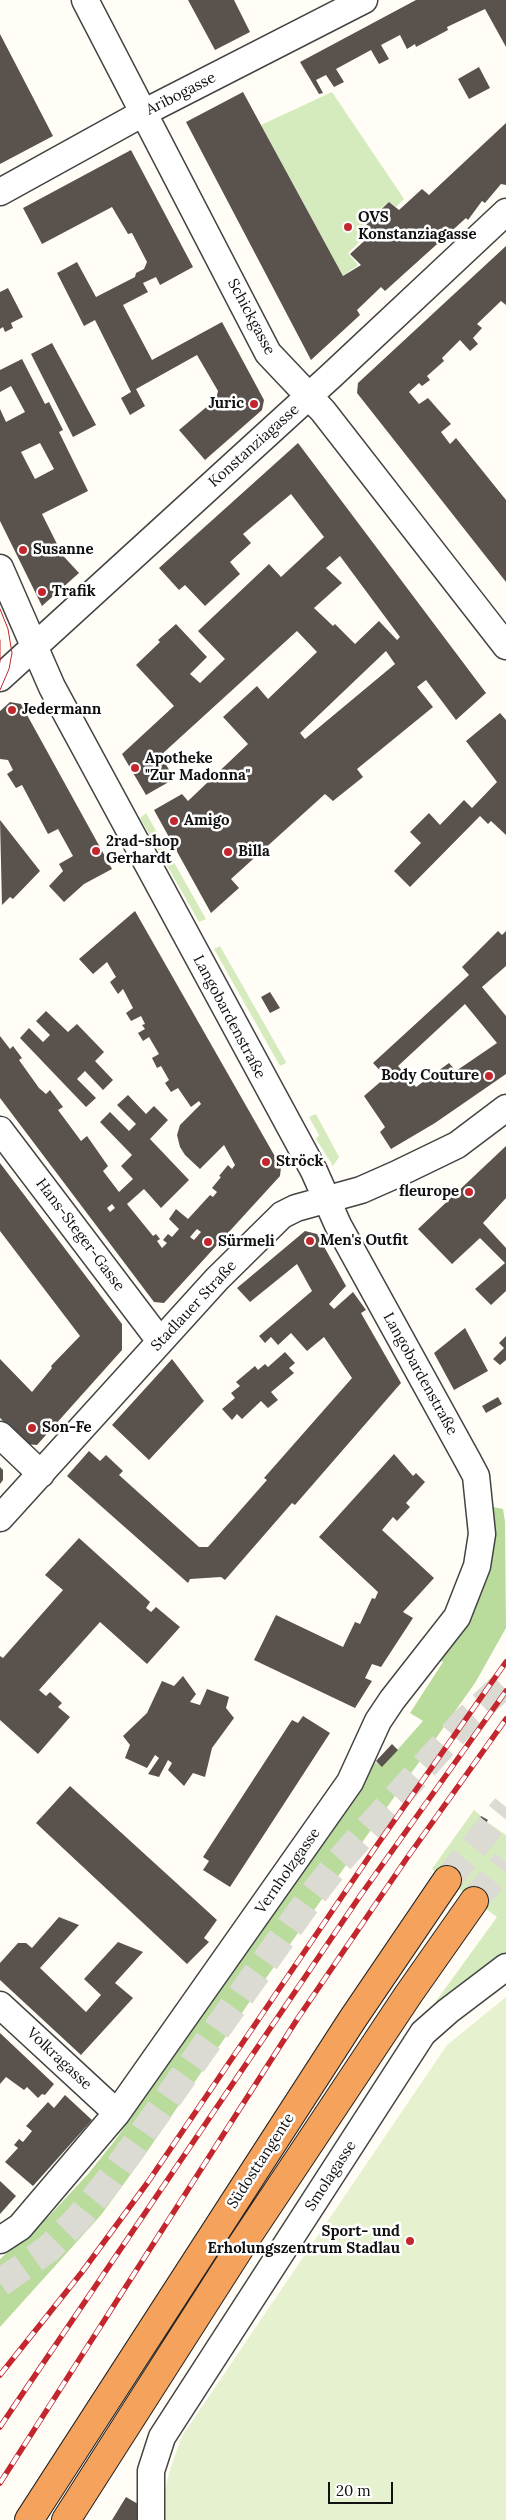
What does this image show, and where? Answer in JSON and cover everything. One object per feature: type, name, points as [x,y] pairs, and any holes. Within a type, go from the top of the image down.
[{"type":"highway","name":"Südosttangente","points":[[29,2520],[352,2020],[448,1880]]},
{"type":"highway","name":"Südosttangente","points":[[66,2520],[272,2198],[402,2003],[474,1901]]},
{"type":"street","name":"Schickgasse","points":[[85,0],[145,112],[268,353],[323,411],[506,646]]},
{"type":"street","name":"Aribogasse","points":[[0,192],[145,112],[364,0]]},
{"type":"street","name":"Konstanziagasse","points":[[0,678],[506,212]]},
{"type":"street","name":"Langobardenstraße","points":[[0,568],[52,687],[468,1460]]},
{"type":"street","name":"Stadlauer Straße","points":[[0,1518],[217,1279],[282,1215],[326,1199],[361,1190],[389,1178],[457,1145],[506,1108]]},
{"type":"street","name":"Hans-Steger-Gasse","points":[[0,1130],[160,1341]]},
{"type":"street","points":[[0,1435],[41,1474]]},
{"type":"street","name":"Vernholzgasse","points":[[0,2240],[20,2227],[117,2113],[350,1782],[378,1721],[392,1700],[457,1617],[477,1566],[482,1534],[476,1476],[468,1460]]},
{"type":"street","name":"Smolagasse","points":[[151,2520],[151,2471],[162,2437],[167,2429],[423,2034],[448,2011],[506,1967]]},
{"type":"street","name":"Volkragasse","points":[[0,2005],[117,2113]]},
{"type":"green space","points":[[332,92],[404,199],[396,207],[389,202],[363,223],[370,232],[348,253],[358,265],[343,276],[261,125]]},
{"type":"green space","points":[[146,813],[206,919],[199,922],[140,818]]},
{"type":"green space","points":[[220,946],[286,1063],[280,1066],[214,949]]},
{"type":"green space","points":[[316,1114],[339,1157],[333,1166],[316,1139],[319,1135],[309,1117]]},
{"type":"green space","points":[[489,1506],[503,1509],[505,1522],[506,1628],[475,1683],[101,2215],[0,2327],[0,2259],[49,2216],[88,2174],[116,2139],[313,1855],[371,1760],[383,1766],[423,1721],[410,1713],[443,1662],[437,1657]]},
{"type":"green space","points":[[474,1810],[481,1816],[467,1837],[473,1841],[487,1822],[506,1835],[506,1958],[421,2022],[497,1917],[432,1869]]},
{"type":"green space","name":"Sport- und Erholungszentrum Stadlau","points":[[506,1997],[506,2520],[164,2520],[163,2498],[170,2469],[182,2436],[447,2045]]},
{"type":"building","points":[[188,0],[234,0],[250,32],[215,50]]},
{"type":"building","points":[[416,0],[506,0],[506,47],[485,9],[447,27],[448,30],[416,47],[415,44],[407,49],[400,35],[381,45],[389,59],[379,64],[371,50],[336,69],[344,82],[334,87],[326,75],[316,80],[323,93],[319,94],[300,62]]},
{"type":"building","points":[[0,34],[53,136],[0,164]]},
{"type":"building","points":[[479,67],[490,88],[469,99],[458,79]]},
{"type":"building","name":"OVS Konstanziagasse","points":[[243,92],[343,276],[361,265],[350,254],[374,232],[366,224],[389,202],[399,210],[422,189],[429,195],[506,123],[506,185],[501,184],[485,203],[482,201],[468,220],[466,218],[385,291],[381,287],[357,310],[360,315],[311,360],[186,122]]},
{"type":"building","points":[[131,150],[193,267],[160,285],[156,277],[143,283],[148,292],[123,305],[152,360],[222,322],[264,400],[262,410],[205,460],[179,430],[216,399],[218,391],[197,355],[136,389],[145,406],[130,415],[121,398],[131,392],[95,320],[84,326],[57,273],[77,262],[96,297],[135,277],[136,273],[144,269],[147,262],[132,233],[128,234],[112,207],[42,244],[23,208]]},
{"type":"building","points":[[506,246],[506,305],[501,301],[477,324],[482,328],[473,338],[478,344],[470,351],[460,340],[442,358],[444,361],[427,376],[430,380],[422,386],[419,383],[409,392],[419,404],[428,398],[451,424],[441,432],[450,444],[456,438],[506,500],[506,582],[357,393],[358,383]]},
{"type":"building","points":[[8,288],[23,317],[11,323],[13,328],[5,332],[3,327],[0,329],[0,292]]},
{"type":"building","points":[[52,343],[96,425],[73,437],[31,354]]},
{"type":"building","points":[[22,359],[45,404],[49,402],[63,430],[59,432],[88,491],[42,514],[58,546],[56,548],[79,573],[42,606],[0,521],[0,409],[6,422],[25,412],[11,386],[0,392],[0,370]],"holes":[[[40,443],[54,469],[35,479],[21,452]]]},
{"type":"building","points":[[298,443],[486,693],[456,720],[426,680],[417,687],[433,707],[357,769],[363,777],[333,801],[325,794],[231,879],[239,888],[211,913],[154,810],[182,794],[188,801],[248,744],[223,717],[257,686],[268,699],[317,652],[297,631],[161,755],[174,779],[146,795],[122,754],[174,706],[136,665],[160,642],[158,640],[176,624],[207,657],[190,674],[200,683],[225,659],[198,631],[269,564],[281,577],[324,537],[291,494],[243,534],[251,543],[230,562],[240,574],[205,606],[185,585],[179,590],[159,568]],"holes":[[[340,556],[400,637],[397,640],[379,621],[355,644],[335,624],[333,626],[314,608],[342,583],[326,568]],[[386,651],[395,664],[305,739],[300,733]]]},
{"type":"building","points":[[10,702],[21,704],[112,869],[84,884],[64,902],[49,886],[63,871],[59,864],[73,856],[58,829],[48,834],[22,785],[16,788],[7,774],[13,770],[8,760],[0,759],[0,711]]},
{"type":"building","points":[[500,713],[506,720],[506,835],[491,821],[488,824],[480,816],[410,887],[394,871],[421,843],[410,832],[429,813],[440,825],[464,800],[472,808],[497,782],[466,741]]},
{"type":"building","points":[[0,820],[40,871],[13,899],[10,897],[2,905]]},
{"type":"building","points":[[135,911],[281,1167],[280,1176],[164,1303],[154,1302],[0,1098],[0,1036],[10,1049],[13,1046],[22,1058],[19,1060],[39,1088],[46,1094],[50,1090],[63,1107],[58,1110],[81,1141],[87,1136],[108,1166],[103,1171],[119,1192],[133,1179],[121,1166],[132,1155],[100,1122],[110,1112],[129,1131],[136,1124],[117,1105],[128,1095],[146,1114],[154,1106],[168,1120],[150,1139],[189,1180],[161,1208],[144,1189],[127,1204],[153,1236],[156,1234],[160,1239],[157,1241],[162,1248],[167,1243],[163,1240],[168,1234],[172,1237],[179,1229],[169,1219],[176,1209],[188,1219],[210,1195],[213,1197],[217,1192],[212,1188],[228,1165],[232,1169],[235,1165],[224,1145],[200,1169],[185,1155],[180,1147],[177,1135],[180,1125],[201,1104],[199,1101],[191,1107],[178,1088],[171,1092],[165,1083],[169,1080],[161,1066],[157,1068],[152,1058],[159,1054],[149,1037],[143,1041],[138,1033],[145,1029],[142,1025],[145,1024],[141,1016],[131,1021],[126,1013],[133,1008],[123,989],[118,994],[110,982],[116,977],[107,962],[93,974],[79,959]],"holes":[[[112,1204],[115,1208],[110,1212],[107,1208]],[[197,1229],[201,1232],[194,1240],[190,1237]]]},
{"type":"building","points":[[498,931],[502,935],[506,931],[506,966],[482,987],[506,1016],[506,1074],[435,1123],[391,1149],[380,1132],[385,1127],[364,1096],[386,1077],[373,1063],[469,975],[462,967]],"holes":[[[465,1004],[497,1043],[456,1071],[449,1063],[416,1087],[398,1066]]]},
{"type":"building","points":[[270,992],[280,1008],[270,1013],[261,997]]},
{"type":"building","points":[[46,1011],[68,1032],[77,1024],[104,1052],[95,1061],[113,1080],[103,1090],[85,1071],[77,1079],[96,1098],[86,1107],[20,1038],[29,1028],[43,1042],[50,1035],[36,1021]]},
{"type":"building","points":[[506,1146],[506,1198],[483,1223],[506,1248],[506,1291],[491,1305],[475,1289],[505,1263],[480,1238],[452,1264],[418,1229]]},
{"type":"building","points":[[0,1163],[122,1324],[122,1350],[37,1445],[26,1444],[0,1418],[0,1359],[32,1392],[52,1368],[51,1366],[80,1336],[0,1231]]},
{"type":"building","points":[[305,1231],[317,1234],[346,1286],[329,1304],[334,1309],[353,1292],[366,1310],[361,1313],[401,1383],[295,1505],[292,1503],[225,1580],[221,1577],[190,1579],[188,1583],[67,1476],[89,1451],[100,1461],[106,1455],[123,1471],[119,1475],[199,1547],[208,1547],[267,1480],[264,1478],[352,1378],[324,1337],[307,1351],[291,1333],[278,1345],[271,1337],[265,1343],[259,1336],[312,1291],[297,1264],[250,1302],[237,1288]]},
{"type":"building","points":[[465,1328],[488,1371],[454,1390],[434,1353]]},
{"type":"building","points":[[506,1336],[506,1360],[500,1365],[493,1359],[504,1348],[499,1343]]},
{"type":"building","points":[[285,1352],[295,1363],[289,1368],[294,1373],[271,1392],[278,1400],[268,1408],[261,1401],[242,1419],[237,1414],[232,1420],[222,1409],[235,1398],[231,1393],[240,1386],[236,1382],[255,1366],[258,1370],[265,1364],[268,1367]]},
{"type":"building","points":[[172,1359],[204,1401],[149,1460],[112,1425]]},
{"type":"building","points":[[498,1397],[502,1404],[486,1413],[482,1406]]},
{"type":"building","points":[[394,1454],[413,1476],[416,1473],[425,1482],[406,1503],[410,1507],[397,1521],[393,1517],[382,1530],[434,1578],[403,1612],[413,1618],[381,1667],[372,1664],[365,1678],[372,1681],[355,1708],[254,1660],[276,1615],[343,1647],[355,1622],[360,1624],[372,1598],[375,1599],[378,1592],[319,1537]]},
{"type":"building","points":[[0,1467],[3,1470],[3,1480],[0,1484]]},
{"type":"building","points":[[79,1538],[150,1602],[146,1608],[151,1612],[156,1607],[180,1627],[147,1664],[100,1622],[39,1690],[46,1696],[50,1692],[62,1703],[58,1707],[70,1717],[38,1754],[0,1720],[0,1656],[3,1658],[63,1590],[45,1575]]},
{"type":"building","points":[[183,1676],[196,1694],[190,1702],[200,1705],[207,1689],[229,1697],[226,1708],[234,1718],[212,1748],[205,1777],[193,1773],[184,1786],[168,1770],[172,1763],[168,1760],[159,1777],[148,1774],[159,1758],[155,1755],[147,1768],[125,1758],[130,1745],[123,1736],[147,1713],[162,1681],[174,1686]]},
{"type":"building","points":[[303,1716],[330,1733],[230,1887],[203,1870],[209,1861],[203,1857],[292,1720],[298,1723]]},
{"type":"building","points":[[392,1744],[398,1750],[382,1767],[376,1761]]},
{"type":"building","points":[[70,1786],[217,1920],[204,1938],[209,1942],[187,1964],[36,1823]]},
{"type":"building","points":[[481,1816],[488,1820],[473,1841],[466,1837]]},
{"type":"building","points":[[59,1917],[79,1925],[40,1968],[86,2012],[101,1995],[84,1979],[118,1942],[143,1952],[115,1983],[133,1998],[81,2055],[0,1980],[0,1963],[18,1943],[26,1943],[32,1948]]},
{"type":"building","points":[[0,2033],[54,2084],[45,2095],[42,2094],[38,2098],[27,2087],[24,2090],[6,2077],[0,2084]]},
{"type":"building","points":[[65,2095],[92,2120],[33,2186],[5,2162],[18,2148],[14,2145],[19,2139],[23,2142],[32,2131],[26,2126],[48,2102],[54,2108]]},
{"type":"building","points":[[0,2181],[16,2196],[0,2214]]},
{"type":"building","points":[[126,2497],[138,2504],[138,2520],[112,2520]]},
{"type":"tunnel","points":[[0,2283],[48,2249],[77,2220],[111,2178],[308,1901],[339,1861],[466,1720],[506,1683]]},
{"type":"tunnel","points":[[447,1880],[506,1807]]},
{"type":"tunnel","points":[[474,1901],[506,1862]]},
{"type":"tram line","points":[[0,609],[8,629],[12,653],[9,669],[0,690]]},
{"type":"tram line","points":[[0,640],[0,662]]},
{"type":"railway","points":[[0,2375],[82,2272],[148,2182],[375,1848],[506,1662]]},
{"type":"railway","points":[[0,2427],[360,1896],[506,1691]]},
{"type":"railway","points":[[0,2483],[298,2018],[407,1858],[506,1719]]},
{"type":"place","name":"OVS Konstanziagasse","points":[[348,227]]},
{"type":"place","name":"Juric","points":[[254,404]]},
{"type":"place","name":"Susanne","points":[[23,550]]},
{"type":"place","name":"Trafik","points":[[42,592]]},
{"type":"place","name":"Jedermann","points":[[12,710]]},
{"type":"place","name":"Apotheke \"Zur Madonna\"","points":[[135,768]]},
{"type":"place","name":"Amigo","points":[[174,821]]},
{"type":"place","name":"2rad-shop Gerhardt","points":[[96,851]]},
{"type":"place","name":"Billa","points":[[228,852]]},
{"type":"place","name":"Body Couture","points":[[489,1076]]},
{"type":"place","name":"Ströck","points":[[266,1162]]},
{"type":"place","name":"fleurope","points":[[469,1192]]},
{"type":"place","name":"Men's Outfit","points":[[310,1241]]},
{"type":"place","name":"Sürmeli","points":[[208,1242]]},
{"type":"place","name":"Son-Fe","points":[[32,1428]]},
{"type":"place","name":"Sport- und Erholungszentrum Stadlau","points":[[410,2241]]}]
